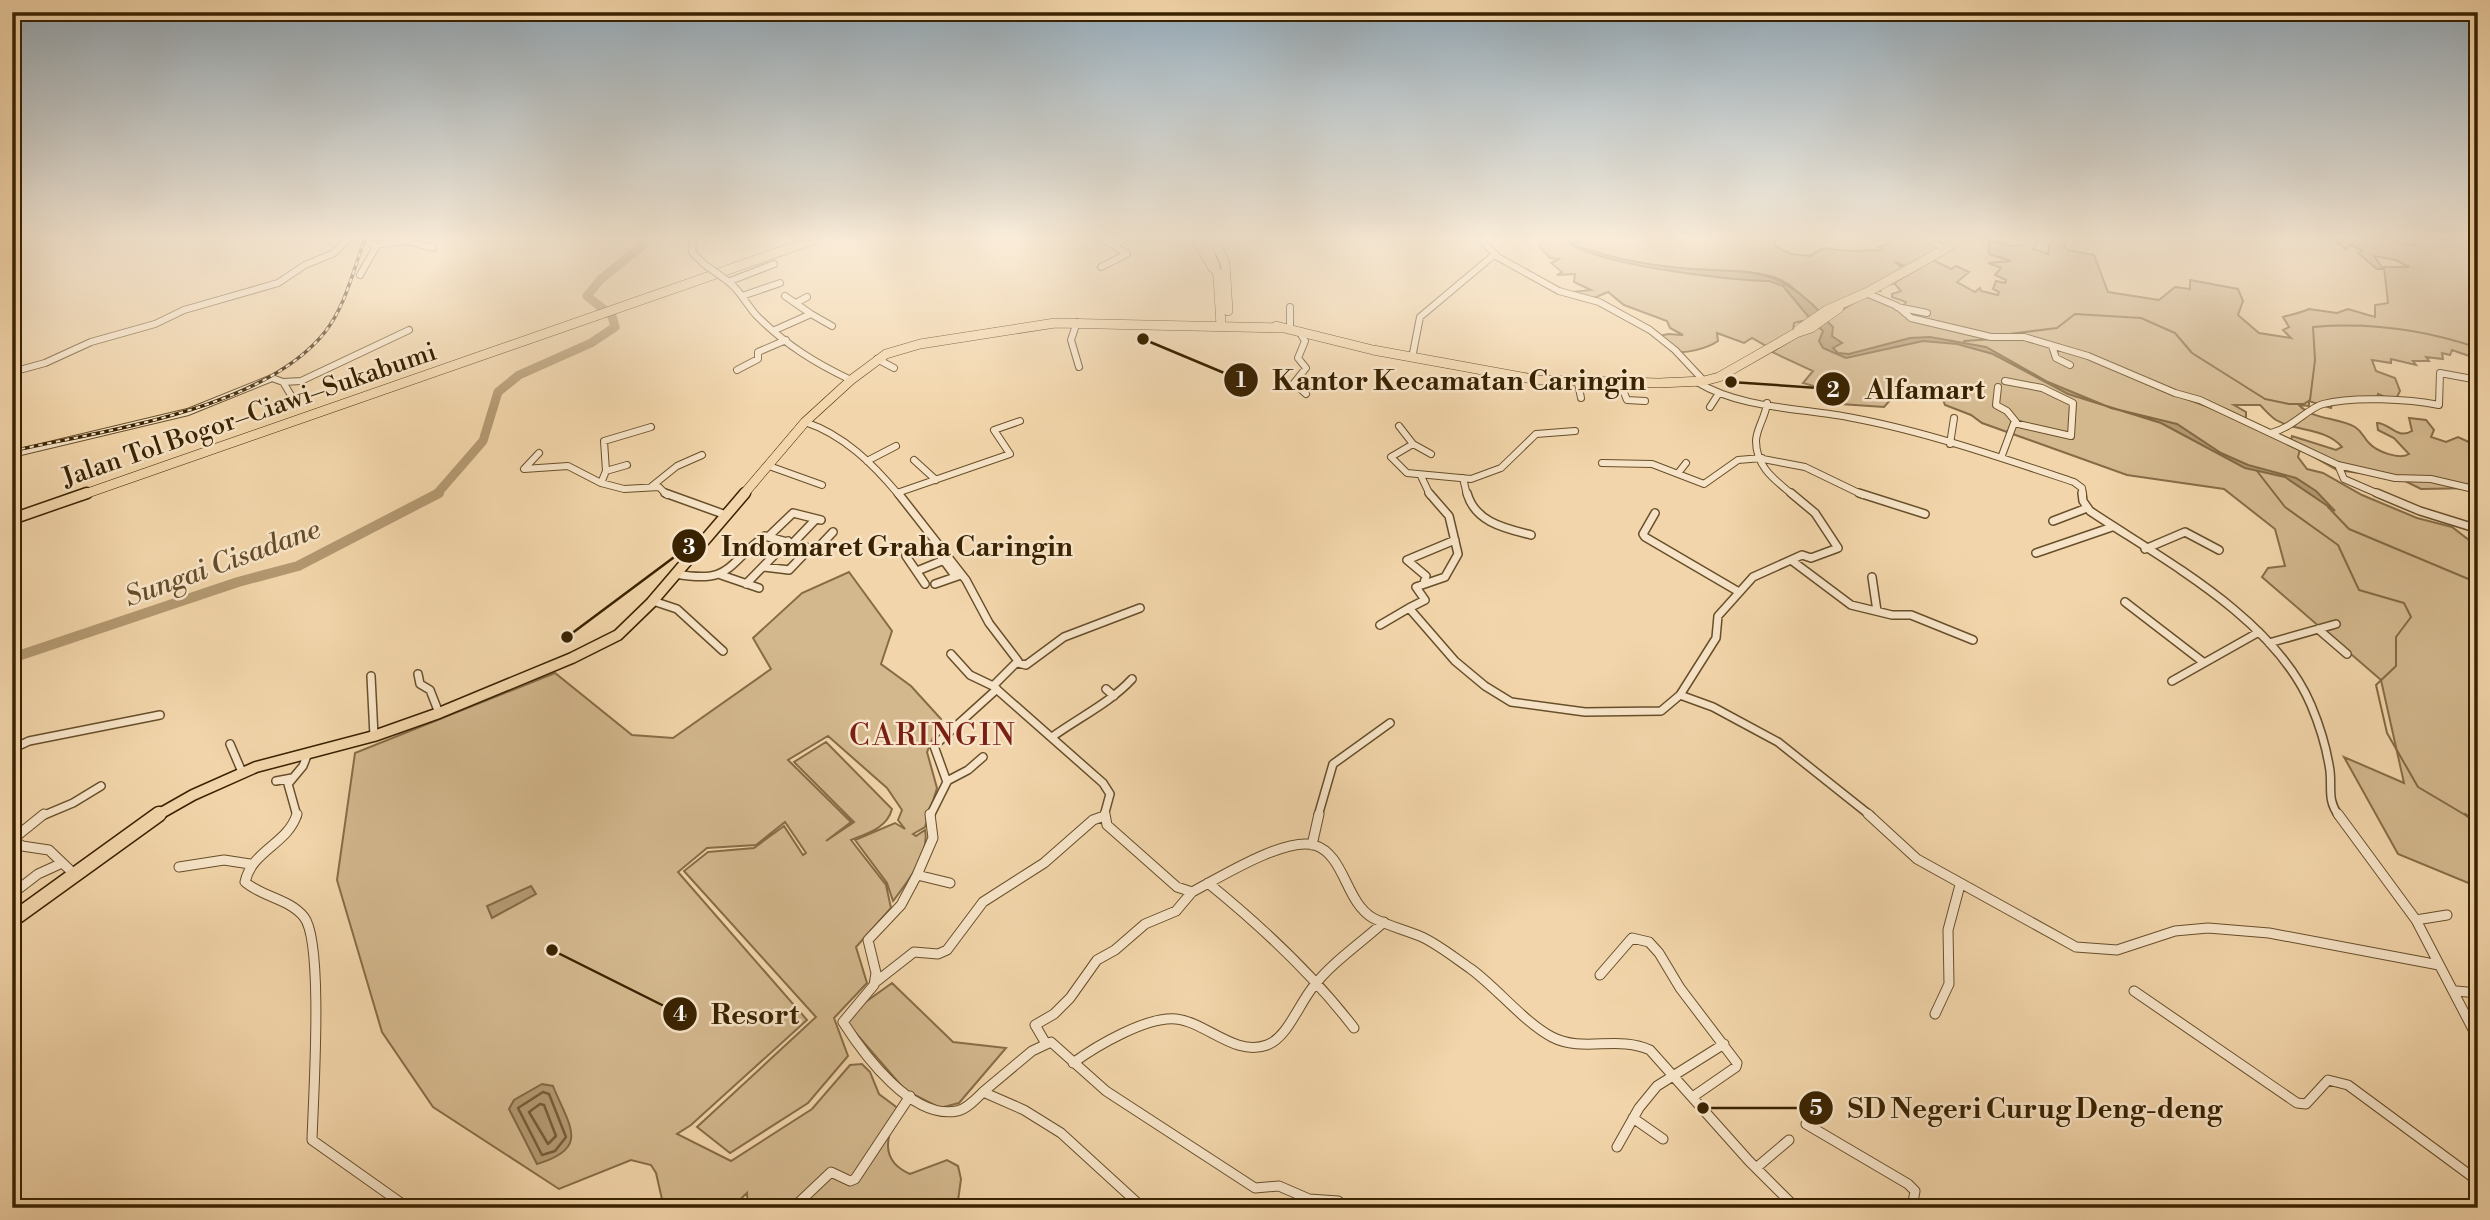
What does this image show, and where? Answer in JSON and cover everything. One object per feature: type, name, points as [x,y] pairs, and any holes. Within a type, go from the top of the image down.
[{"type":"highway","name":"Jalan Tol Bogor–Ciawi–Sukabumi","points":[[12,513],[643,296]]},
{"type":"highway","points":[[1221,296],[1225,321]]},
{"type":"highway","points":[[1225,296],[1225,321]]},
{"type":"highway","points":[[1148,324],[1245,322],[1412,358],[1517,377],[1578,383],[1700,381],[1719,377],[1860,296]]},
{"type":"highway","points":[[12,920],[171,806],[242,772],[374,736],[439,713],[592,649],[628,627],[805,422],[877,359],[920,344],[1026,326],[1077,322],[1148,324],[1225,321],[1285,329]]},
{"type":"highway","name":"Jalan Tol Bogor–Ciawi–Sukabumi","points":[[12,519],[533,334]]},
{"type":"street","points":[[12,372],[45,363],[91,342],[152,325],[180,311],[232,296]]},
{"type":"street","points":[[742,296],[755,314],[815,365],[851,380]]},
{"type":"street","points":[[785,296],[832,326]]},
{"type":"street","points":[[1412,358],[1420,317],[1445,296]]},
{"type":"street","points":[[1576,296],[1599,302],[1650,330],[1675,350],[1700,381],[1719,393],[1843,415],[2001,458],[2079,485],[2087,508],[2202,586],[2259,632],[2299,678],[2311,705],[2330,771],[2330,804],[2416,920],[2456,991],[2478,1039]]},
{"type":"street","points":[[1873,296],[1897,306],[1927,313]]},
{"type":"street","points":[[796,303],[807,298]]},
{"type":"street","points":[[1897,306],[1911,318],[1991,337],[2024,337],[2088,356],[2175,393],[2200,400],[2338,465],[2395,478],[2431,478],[2478,490]]},
{"type":"street","points":[[1285,329],[1290,307]]},
{"type":"street","points":[[775,330],[811,314]]},
{"type":"street","points":[[1077,322],[1071,340],[1079,368]]},
{"type":"street","points":[[12,454],[188,412],[269,379],[283,382],[301,381],[409,330]]},
{"type":"street","points":[[1300,333],[1306,341],[1298,358],[1306,369],[1294,385],[1306,394]]},
{"type":"street","points":[[737,370],[758,359],[758,352],[786,340]]},
{"type":"street","points":[[2052,346],[2056,358],[2070,365]]},
{"type":"street","points":[[877,359],[894,368]]},
{"type":"street","points":[[2268,433],[2289,428],[2322,404],[2405,398],[2439,405],[2440,373],[2478,380]]},
{"type":"street","points":[[283,382],[292,397]]},
{"type":"street","points":[[1998,387],[1996,405],[2007,411],[2016,422],[2071,436],[2073,403],[2042,388],[2005,382]]},
{"type":"street","points":[[1578,383],[1581,398]]},
{"type":"street","points":[[1620,383],[1626,400],[1645,401]]},
{"type":"street","points":[[1710,407],[1719,393]]},
{"type":"street","points":[[1409,608],[1447,655],[1513,702],[1572,710],[1649,712],[1664,709],[1680,695],[1716,638],[1718,616],[1758,573],[1802,555],[1811,558],[1838,547],[1812,510],[1767,476],[1756,440],[1766,416],[1767,403]]},
{"type":"street","points":[[1950,444],[1954,418]]},
{"type":"street","points":[[897,493],[1010,454],[994,430],[1020,421]]},
{"type":"street","points":[[805,422],[828,428],[867,461],[897,493],[1018,663],[1026,665],[1064,637],[1140,608]]},
{"type":"street","points":[[2001,458],[2016,422]]},
{"type":"street","points":[[1399,426],[1413,444],[1431,454]]},
{"type":"street","points":[[601,482],[606,471],[604,441],[651,427]]},
{"type":"street","points":[[1413,444],[1391,458],[1406,472],[1421,476],[1463,478],[1496,471],[1536,434],[1575,431]]},
{"type":"street","points":[[867,461],[896,446]]},
{"type":"street","points":[[539,453],[525,464],[523,469],[571,466],[601,482],[631,491],[661,487],[671,497],[726,516]]},
{"type":"street","points":[[652,487],[677,466],[702,455]]},
{"type":"street","points":[[1602,463],[1642,463],[1679,472],[1704,484],[1743,457],[1763,458],[1805,467],[1871,498],[1925,514]]},
{"type":"street","points":[[914,460],[936,480]]},
{"type":"street","points":[[1679,472],[1686,463]]},
{"type":"street","points":[[606,471],[627,465]]},
{"type":"street","points":[[2338,465],[2344,479],[2420,511],[2478,529]]},
{"type":"street","points":[[769,466],[822,485]]},
{"type":"street","points":[[1380,625],[1425,600],[1416,589],[1446,575],[1457,557],[1449,516],[1431,498],[1421,476]]},
{"type":"street","points":[[1463,478],[1471,508],[1498,527],[1531,535]]},
{"type":"street","points":[[2053,521],[2087,508]]},
{"type":"street","points":[[676,574],[706,580],[720,575],[793,513],[818,519],[747,584]]},
{"type":"street","points":[[1655,513],[1643,536],[1739,592]]},
{"type":"street","points":[[2036,553],[2112,527]]},
{"type":"street","points":[[764,567],[789,570],[833,532]]},
{"type":"street","points":[[2145,549],[2187,532],[2219,550]]},
{"type":"street","points":[[770,535],[827,553]]},
{"type":"street","points":[[1422,584],[1426,576],[1407,561],[1455,540]]},
{"type":"street","points":[[933,546],[946,559]]},
{"type":"street","points":[[906,556],[925,584]]},
{"type":"street","points":[[917,571],[946,559]]},
{"type":"street","points":[[1791,560],[1845,601],[1877,611],[1907,614],[1972,640]]},
{"type":"street","points":[[935,584],[957,574]]},
{"type":"street","points":[[720,575],[759,588]]},
{"type":"street","points":[[1872,577],[1877,611]]},
{"type":"street","points":[[653,601],[677,609],[723,651]]},
{"type":"street","points":[[2125,602],[2203,662]]},
{"type":"street","points":[[2269,643],[2336,624]]},
{"type":"street","points":[[2318,629],[2347,654]]},
{"type":"street","points":[[2172,681],[2259,632]]},
{"type":"street","points":[[951,654],[970,675],[995,688],[1107,787],[1110,800],[1104,816],[1107,825],[1177,887],[1192,892]]},
{"type":"street","points":[[947,781],[935,755],[934,746],[1018,663]]},
{"type":"street","points":[[418,674],[420,684],[430,690],[439,713]]},
{"type":"street","points":[[371,676],[374,736]]},
{"type":"street","points":[[1052,737],[1090,709],[1114,696],[1132,679]]},
{"type":"street","points":[[1106,689],[1114,696]]},
{"type":"street","points":[[1680,695],[1713,707],[1778,743],[1892,832],[1907,851],[1960,885],[2051,932],[2068,945],[2086,950],[2103,947],[2120,949],[2175,931],[2208,928],[2286,936],[2328,947],[2384,953],[2407,961],[2439,965]]},
{"type":"street","points":[[12,748],[29,741],[160,715]]},
{"type":"street","points":[[1312,845],[1325,786],[1333,764],[1390,723]]},
{"type":"street","points":[[230,744],[242,772]]},
{"type":"street","points":[[309,752],[303,766],[287,786],[297,810],[295,821],[250,864],[245,878],[247,885],[302,912],[311,938],[316,967],[313,1140],[408,1208]]},
{"type":"street","points":[[877,981],[868,940],[901,905],[917,875],[933,838],[930,813],[947,781],[968,770],[983,757]]},
{"type":"street","points":[[276,781],[292,778]]},
{"type":"street","points":[[74,874],[60,864],[46,848],[24,847],[12,839],[40,817],[73,803],[100,786]]},
{"type":"street","points":[[1045,1042],[962,1109],[948,1112],[934,1110],[888,1080],[843,1022],[847,1013],[872,991],[877,981],[917,951],[944,953],[983,902],[1044,863],[1093,820],[1104,816]]},
{"type":"street","points":[[1348,1208],[1338,1200],[1309,1199],[1279,1186],[1255,1188],[1114,1097],[1055,1045],[1045,1042],[1035,1025],[1054,1014],[1070,998],[1097,960],[1115,950],[1139,928],[1179,909],[1192,892],[1208,883],[1242,866],[1299,845],[1312,845],[1330,856],[1361,910],[1440,948],[1501,993],[1551,1036],[1570,1043],[1622,1042],[1643,1046],[1676,1076],[1756,1168],[1796,1208]]},
{"type":"street","points":[[179,867],[224,860],[250,864]]},
{"type":"street","points":[[12,894],[38,874],[60,864]]},
{"type":"street","points":[[917,875],[950,883]]},
{"type":"street","points":[[1208,883],[1258,924],[1340,1009],[1354,1028]]},
{"type":"street","points":[[1935,1014],[1949,984],[1948,930],[1960,885]]},
{"type":"street","points":[[2416,920],[2447,915]]},
{"type":"street","points":[[1073,1063],[1090,1050],[1140,1026],[1172,1019],[1243,1045],[1268,1046],[1276,1041],[1314,985],[1384,922]]},
{"type":"street","points":[[1600,975],[1632,937],[1649,942],[1737,1065],[1694,1096]]},
{"type":"street","points":[[2134,991],[2297,1103],[2306,1104],[2328,1080],[2348,1084],[2478,1181]]},
{"type":"street","points":[[2456,991],[2478,993]]},
{"type":"street","points":[[1617,1147],[1633,1118],[1657,1086],[1724,1044]]},
{"type":"street","points":[[983,1092],[1026,1110],[1054,1128],[1086,1153],[1111,1181],[1143,1208]]},
{"type":"street","points":[[793,1208],[831,1172],[848,1181],[855,1179],[910,1096]]},
{"type":"street","points":[[1633,1118],[1663,1139]]},
{"type":"street","points":[[1806,1124],[1908,1184],[1915,1191],[1912,1208]]},
{"type":"street","points":[[1756,1168],[1788,1140]]},
{"type":"shaded area","points":[[1613,296],[1794,296],[1812,321],[1805,326],[1802,321],[1794,323],[1793,333],[1768,347],[1752,338],[1744,343],[1717,333],[1718,341],[1708,346],[1677,352],[1655,337],[1683,335],[1670,328],[1667,321],[1624,305]]},
{"type":"shaded area","points":[[1802,296],[1858,296],[1856,297],[1860,299],[1873,297],[1886,301],[1912,319],[1907,314],[1908,308],[1903,306],[1906,302],[1892,296],[2133,296],[2159,300],[2164,296],[2241,296],[2243,301],[2238,315],[2259,333],[2291,338],[2283,330],[2289,327],[2283,317],[2309,309],[2337,313],[2348,309],[2375,317],[2375,305],[2388,303],[2387,296],[2478,296],[2478,359],[2452,350],[2450,355],[2442,353],[2443,359],[2426,357],[2429,361],[2413,361],[2416,365],[2391,359],[2391,363],[2372,360],[2376,371],[2395,378],[2400,391],[2395,401],[2378,394],[2377,399],[2369,402],[2353,397],[2351,401],[2333,400],[2331,408],[2309,401],[2309,406],[2299,405],[2318,416],[2355,427],[2373,446],[2394,456],[2409,454],[2394,438],[2378,430],[2377,423],[2402,434],[2412,431],[2409,418],[2426,420],[2434,430],[2431,437],[2446,442],[2458,437],[2471,443],[2471,452],[2478,455],[2478,465],[2475,468],[2478,472],[2478,488],[2421,489],[2399,478],[2337,470],[2300,449],[2298,457],[2307,469],[2323,473],[2362,495],[2417,518],[2452,527],[2478,547],[2478,887],[2398,854],[2344,757],[2404,783],[2381,680],[2262,577],[2268,568],[2285,566],[2275,529],[2224,489],[2127,475],[1982,423],[1971,415],[1945,405],[1941,394],[1930,400],[1893,397],[1884,407],[1826,403],[1828,390],[1803,383],[1813,371],[1772,352],[1857,301],[1851,299],[1835,308],[1828,306],[1822,310],[1828,312],[1820,316]],"holes":[[[2157,388],[2226,410],[2246,421],[2246,412],[2234,405],[2260,405],[2276,420],[2328,436],[2342,447],[2336,450],[2292,436],[2291,440],[2265,433],[2219,411]]]},
{"type":"shaded area","points":[[849,572],[892,631],[881,664],[911,686],[941,719],[927,752],[937,788],[925,827],[913,834],[916,836],[925,830],[924,849],[916,868],[893,901],[887,883],[855,840],[895,823],[905,829],[898,820],[902,810],[887,788],[828,736],[788,760],[851,822],[826,841],[854,822],[794,762],[826,742],[892,809],[890,816],[881,825],[851,840],[886,885],[891,908],[856,947],[867,983],[834,1018],[848,1056],[808,1103],[730,1153],[697,1127],[816,1017],[684,871],[708,852],[754,848],[784,826],[803,855],[806,853],[785,822],[756,845],[707,848],[678,872],[807,1020],[691,1125],[677,1134],[731,1161],[812,1109],[850,1065],[862,1064],[870,1072],[879,1094],[899,1109],[889,1137],[889,1154],[893,1162],[910,1174],[947,1160],[958,1166],[961,1179],[957,1208],[748,1208],[747,1193],[731,1208],[664,1208],[656,1173],[651,1165],[631,1160],[559,1189],[433,1107],[382,1032],[337,880],[355,753],[555,673],[632,735],[673,738],[771,669],[753,638],[802,593]]},
{"type":"shaded area","points":[[892,983],[953,1042],[1006,1048],[959,1103],[940,1108],[905,1090],[847,1023],[853,1011]]},
{"type":"water","points":[[1791,296],[1802,296],[1823,315],[1812,321]]},
{"type":"water","points":[[1826,320],[1833,327],[1832,336],[1842,343],[1833,348],[1838,353],[1849,354],[1910,338],[1930,337],[1986,347],[2048,382],[2105,406],[2068,394],[1993,354],[1957,344],[1923,341],[1846,358],[1823,348],[1819,341],[1823,331],[1817,325]]},
{"type":"water","points":[[2120,410],[2177,424],[2221,453],[2248,465],[2296,478],[2316,491],[2335,511],[2285,477],[2245,468],[2161,423]]},
{"type":"water","points":[[531,886],[536,894],[492,918],[487,906]]},
{"type":"water","points":[[542,1084],[553,1086],[571,1134],[565,1151],[537,1164],[509,1109],[514,1100]]},
{"type":"waterway","name":"Sungai Cisadane","points":[[437,494],[483,441],[498,392],[519,375],[591,343],[615,327],[612,316],[587,296]]},
{"type":"waterway","points":[[2001,335],[2057,328],[2075,314],[2141,318],[2175,333],[2192,353],[2265,399],[2289,404],[2304,404],[2310,400],[2315,360],[2313,327],[2397,328],[2478,348]]},
{"type":"waterway","points":[[1964,341],[1993,339]]},
{"type":"waterway","points":[[2257,471],[2285,507],[2338,545],[2359,590],[2404,603],[2411,617],[2396,637],[2396,666],[2376,685],[2387,733],[2418,787],[2467,816]]},
{"type":"waterway","name":"Sungai Cisadane","points":[[12,658],[238,582],[298,566],[437,494]]},
{"type":"waterway","points":[[2328,507],[2349,529],[2478,583]]},
{"type":"waterway","points":[[2465,814],[2478,825]]},
{"type":"railway","points":[[12,451],[180,413],[263,381],[298,359],[325,332],[345,296]]},
{"type":"place","name":"Kantor Kecamatan Caringin","points":[[1143,339]]},
{"type":"place","name":"Alfamart","points":[[1731,382]]},
{"type":"place","name":"Indomaret Graha Caringin","points":[[567,637]]},
{"type":"place","name":"Resort","points":[[552,950]]},
{"type":"place","name":"SD Negeri Curug Deng-deng","points":[[1703,1108]]},
{"type":"district","name":"CARINGIN","points":[[933,735]]}]
